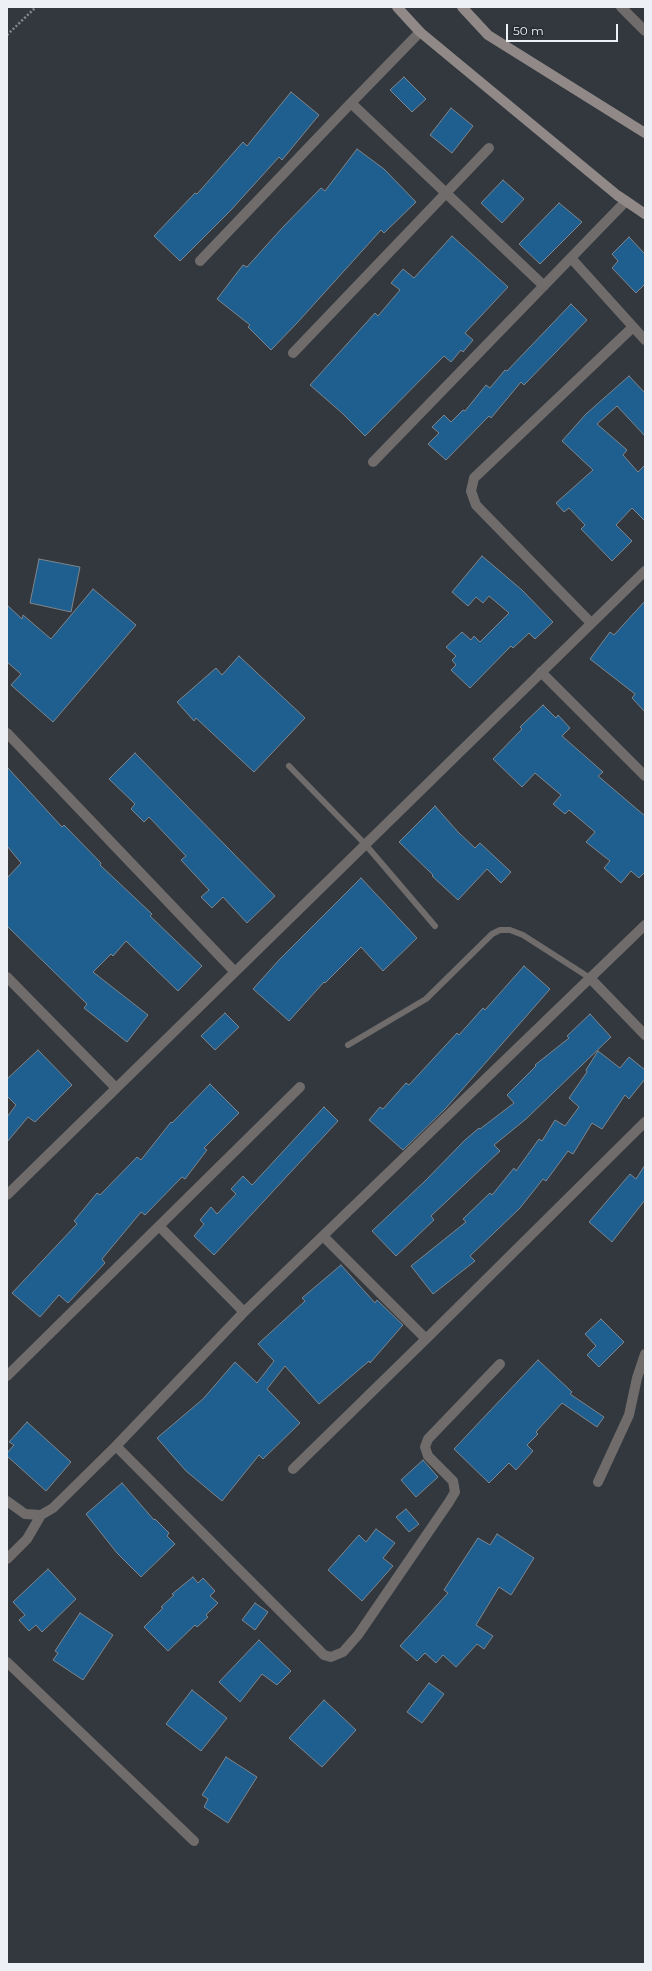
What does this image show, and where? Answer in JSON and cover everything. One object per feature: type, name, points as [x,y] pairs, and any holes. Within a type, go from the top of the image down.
[{"type":"street","points":[[397,7],[420,32],[617,195],[645,214]]},
{"type":"street","points":[[462,7],[488,35],[645,133]]},
{"type":"street","points":[[621,7],[645,31]]},
{"type":"street","points":[[200,261],[420,32]]},
{"type":"street","points":[[352,103],[544,286]]},
{"type":"street","points":[[293,353],[489,148]]},
{"type":"street","points":[[373,462],[626,201]]},
{"type":"street","points":[[571,258],[645,340]]},
{"type":"street","points":[[591,624],[476,505],[471,491],[474,478],[633,327]]},
{"type":"street","points":[[7,1195],[645,571]]},
{"type":"street","points":[[541,672],[645,776]]},
{"type":"street","points":[[7,733],[235,972]]},
{"type":"street","points":[[7,1559],[27,1539],[41,1515],[53,1508],[116,1446],[244,1312],[645,925]]},
{"type":"street","points":[[7,977],[116,1088]]},
{"type":"street","points":[[590,978],[645,1035]]},
{"type":"street","points":[[7,1376],[300,1087]]},
{"type":"street","points":[[293,1469],[645,1122]]},
{"type":"street","points":[[159,1226],[244,1312]]},
{"type":"street","points":[[323,1236],[426,1339]]},
{"type":"street","points":[[598,1482],[629,1415],[637,1378],[645,1354]]},
{"type":"street","points":[[116,1446],[324,1655],[331,1657],[343,1652],[358,1635],[455,1492],[453,1481],[428,1456],[425,1446],[428,1439],[500,1364]]},
{"type":"street","points":[[7,1501],[25,1514],[41,1515]]},
{"type":"street","points":[[7,1662],[194,1841]]},
{"type":"lane","points":[[289,766],[365,844],[435,926]]},
{"type":"lane","points":[[348,1045],[426,999],[492,934],[500,930],[510,930],[523,934],[590,978]]},
{"type":"path","points":[[7,35],[36,7]]},
{"type":"building","points":[[404,77],[426,99],[412,112],[390,90]]},
{"type":"building","points":[[291,92],[319,115],[282,160],[279,157],[231,210],[180,261],[154,236],[195,193],[197,194],[243,142],[247,146]]},
{"type":"building","points":[[451,108],[473,126],[452,153],[430,135]]},
{"type":"building","points":[[357,149],[384,169],[416,202],[384,233],[381,230],[271,350],[248,327],[250,325],[217,299],[243,265],[247,267],[321,188],[325,191]]},
{"type":"building","points":[[503,180],[524,199],[502,223],[481,203]]},
{"type":"building","points":[[559,203],[582,222],[540,264],[519,244]]},
{"type":"building","points":[[452,236],[508,287],[465,333],[473,340],[463,352],[461,350],[451,362],[444,356],[365,436],[342,413],[310,385],[375,313],[378,316],[400,290],[391,283],[403,269],[414,278]]},
{"type":"building","points":[[629,237],[645,254],[645,284],[636,293],[612,268],[618,261],[612,254]]},
{"type":"building","points":[[571,304],[587,320],[524,385],[521,382],[491,418],[489,416],[446,460],[428,444],[439,433],[432,427],[444,415],[451,422],[463,410],[465,411],[486,385],[490,388],[505,370],[507,371]]},
{"type":"building","points":[[629,376],[645,393],[645,436],[617,406],[597,424],[627,450],[623,455],[638,472],[645,465],[645,521],[632,508],[616,525],[632,541],[612,561],[581,529],[585,525],[569,508],[564,512],[556,503],[593,470],[562,441],[586,414]]},
{"type":"building","points":[[482,556],[522,590],[553,622],[535,639],[529,633],[513,648],[511,646],[470,688],[451,670],[456,665],[452,660],[456,656],[446,647],[462,632],[471,640],[474,636],[480,642],[509,613],[489,596],[483,603],[476,597],[468,606],[452,592]]},
{"type":"building","points":[[39,559],[80,567],[71,612],[30,603]]},
{"type":"building","points":[[93,589],[136,625],[53,722],[11,685],[21,674],[7,662],[7,605],[22,619],[23,615],[51,639]]},
{"type":"building","points":[[645,601],[645,712],[632,698],[635,694],[590,659],[610,632],[614,635]]},
{"type":"building","points":[[239,656],[305,718],[254,772],[196,718],[194,721],[177,702],[216,668],[222,675]]},
{"type":"building","points":[[543,705],[556,718],[558,715],[570,728],[562,736],[603,772],[598,776],[645,816],[645,872],[639,878],[631,871],[621,883],[604,868],[610,861],[586,842],[595,832],[569,810],[565,814],[553,804],[561,795],[535,773],[522,787],[493,759],[522,729],[520,727]]},
{"type":"building","points":[[135,753],[275,896],[247,923],[223,897],[212,908],[201,897],[209,890],[181,860],[186,856],[149,817],[144,822],[131,809],[135,804],[109,779]]},
{"type":"building","points":[[7,767],[62,827],[64,825],[101,863],[100,865],[152,914],[150,916],[202,966],[178,991],[126,941],[113,956],[111,954],[93,972],[148,1015],[127,1042],[84,1008],[87,1004],[7,926],[7,878],[21,863],[7,846]]},
{"type":"building","points":[[435,806],[458,832],[475,848],[480,843],[511,872],[501,883],[487,869],[458,900],[399,842]]},
{"type":"building","points":[[361,878],[417,938],[383,971],[361,947],[325,983],[324,982],[289,1021],[253,989],[279,960]]},
{"type":"building","points":[[524,966],[550,989],[446,1108],[403,1150],[369,1120],[380,1107],[383,1109],[406,1083],[409,1085],[457,1033],[459,1035],[483,1008],[485,1010]]},
{"type":"building","points":[[225,1013],[239,1027],[215,1050],[201,1036]]},
{"type":"building","points":[[590,1014],[611,1037],[526,1119],[494,1145],[500,1151],[431,1216],[434,1220],[396,1256],[372,1231],[424,1182],[465,1140],[514,1103],[507,1095],[536,1066],[535,1065],[569,1038],[567,1036]]},
{"type":"building","points":[[38,1050],[72,1085],[35,1122],[28,1117],[7,1142],[7,1117],[16,1105],[7,1096],[7,1079]]},
{"type":"building","points":[[598,1051],[620,1068],[629,1057],[645,1070],[645,1079],[629,1099],[625,1095],[602,1129],[592,1123],[573,1154],[568,1151],[546,1181],[543,1179],[520,1208],[470,1256],[475,1261],[433,1294],[411,1266],[466,1222],[463,1219],[490,1193],[492,1195],[514,1168],[516,1171],[539,1139],[542,1141],[555,1120],[565,1126],[579,1107],[569,1098],[587,1072],[586,1070]]},
{"type":"building","points":[[210,1084],[239,1113],[204,1148],[207,1150],[185,1179],[182,1177],[145,1215],[141,1212],[102,1259],[105,1263],[68,1303],[59,1295],[40,1317],[12,1293],[77,1224],[74,1221],[97,1193],[100,1195],[137,1157],[141,1160],[171,1122],[172,1123]]},
{"type":"building","points":[[324,1107],[338,1121],[214,1255],[194,1236],[204,1224],[200,1220],[211,1207],[217,1214],[236,1194],[231,1189],[243,1176],[252,1185]]},
{"type":"building","points":[[645,1165],[645,1200],[612,1242],[589,1222],[630,1174],[636,1179]]},
{"type":"building","points":[[341,1265],[375,1303],[377,1300],[403,1325],[370,1363],[369,1361],[319,1404],[285,1366],[267,1389],[300,1423],[263,1459],[259,1455],[222,1501],[186,1471],[157,1438],[203,1399],[235,1362],[257,1383],[274,1361],[258,1344],[305,1301],[302,1298]]},
{"type":"building","points":[[601,1319],[624,1342],[599,1367],[587,1355],[596,1346],[585,1334]]},
{"type":"building","points":[[538,1360],[572,1392],[570,1394],[604,1417],[597,1427],[562,1403],[536,1432],[538,1434],[527,1445],[533,1451],[516,1470],[509,1463],[489,1483],[454,1449]]},
{"type":"building","points":[[27,1422],[71,1462],[46,1491],[7,1456],[7,1453],[14,1445],[9,1442]]},
{"type":"building","points":[[423,1460],[438,1477],[416,1497],[401,1480]]},
{"type":"building","points":[[122,1483],[154,1520],[155,1519],[169,1533],[167,1536],[175,1544],[141,1577],[117,1553],[86,1514]]},
{"type":"building","points":[[406,1509],[419,1524],[409,1532],[396,1517]]},
{"type":"building","points":[[376,1529],[395,1543],[383,1558],[393,1566],[362,1601],[328,1570],[359,1535],[366,1542]]},
{"type":"building","points":[[497,1534],[534,1558],[511,1595],[499,1587],[476,1625],[493,1636],[484,1649],[477,1644],[456,1667],[443,1655],[436,1663],[425,1653],[417,1661],[400,1646],[448,1593],[444,1590],[478,1538],[490,1545]]},
{"type":"building","points":[[48,1569],[76,1599],[42,1632],[36,1625],[29,1631],[19,1620],[25,1615],[13,1602]]},
{"type":"building","points":[[193,1577],[198,1583],[203,1578],[215,1591],[210,1596],[218,1603],[206,1615],[208,1617],[197,1627],[195,1625],[168,1651],[144,1627],[163,1608],[161,1607],[174,1595],[172,1594]]},
{"type":"building","points":[[255,1603],[268,1612],[255,1630],[242,1620]]},
{"type":"building","points":[[80,1613],[113,1635],[83,1680],[53,1660],[58,1653],[55,1651]]},
{"type":"building","points":[[259,1640],[291,1671],[277,1685],[262,1674],[240,1702],[219,1682]]},
{"type":"building","points":[[429,1683],[444,1694],[422,1723],[407,1712]]},
{"type":"building","points":[[192,1690],[227,1718],[201,1751],[166,1724]]},
{"type":"building","points":[[324,1700],[356,1730],[322,1767],[289,1738]]},
{"type":"building","points":[[226,1757],[257,1777],[228,1823],[204,1807],[208,1799],[202,1795]]}]
